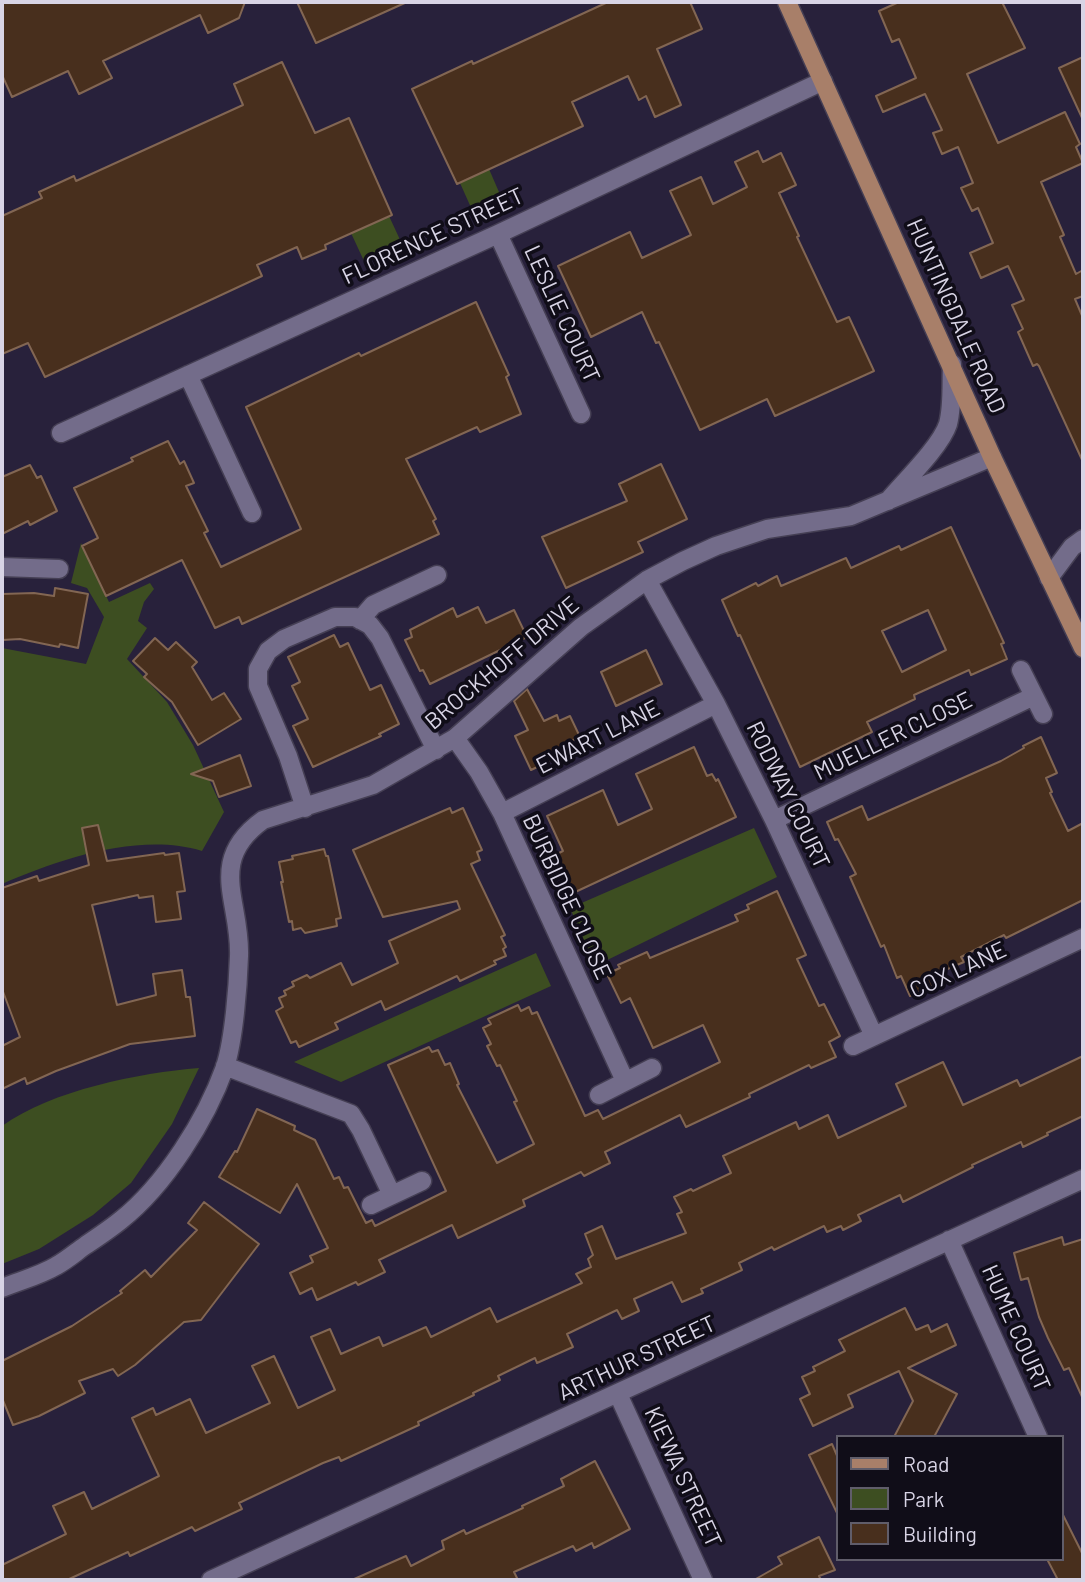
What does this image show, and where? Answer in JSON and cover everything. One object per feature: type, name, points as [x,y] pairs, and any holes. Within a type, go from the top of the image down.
[{"type":"main road","name":"HUNTINGDALE ROAD","points":[[787,2],[992,457],[1083,648]]},
{"type":"street","name":"FLORENCE STREET","points":[[61,433],[498,234],[823,81]]},
{"type":"street","name":"LESLIE COURT","points":[[498,234],[581,414]]},
{"type":"street","name":"BROCKHOFF DRIVE","points":[[886,503],[938,441],[947,425],[951,406],[951,364]]},
{"type":"street","points":[[188,374],[252,513]]},
{"type":"street","name":"BROCKHOFF DRIVE","points":[[2,1288],[55,1266],[122,1219],[164,1177],[196,1127],[225,1066],[235,1011],[239,954],[230,876],[231,862],[237,847],[249,830],[263,820],[373,785],[436,750],[455,738],[581,627],[647,580],[716,546],[767,529],[851,516],[992,457]]},
{"type":"street","points":[[1049,578],[1072,547],[1083,539]]},
{"type":"street","points":[[2,568],[59,569]]},
{"type":"street","points":[[360,620],[373,605],[437,575]]},
{"type":"street","name":"RODWAY COURT","points":[[647,580],[716,704],[774,820],[874,1036]]},
{"type":"street","points":[[305,808],[288,756],[258,686],[258,669],[268,651],[284,639],[335,617],[355,617],[370,625],[380,638],[436,750]]},
{"type":"street","points":[[1021,670],[1043,714]]},
{"type":"street","name":"MUELLER CLOSE","points":[[774,820],[1034,696]]},
{"type":"street","name":"EWART LANE","points":[[502,813],[716,704]]},
{"type":"street","name":"BURBIDGE CLOSE","points":[[455,738],[479,772],[502,813],[625,1081]]},
{"type":"street","name":"COX LANE","points":[[853,1046],[1083,938]]},
{"type":"street","points":[[225,1066],[351,1114],[392,1195]]},
{"type":"street","points":[[599,1095],[652,1068]]},
{"type":"street","name":"ARTHUR STREET","points":[[211,1580],[1083,1179]]},
{"type":"street","points":[[371,1205],[422,1181]]},
{"type":"street","name":"HUME COURT","points":[[949,1240],[1037,1435]]},
{"type":"street","name":"KIEWA STREET","points":[[618,1394],[703,1580]]},
{"type":"green space","points":[[489,169],[502,199],[473,212],[460,183]]},
{"type":"green space","points":[[389,216],[402,244],[364,261],[351,233]]},
{"type":"green space","points":[[81,543],[109,602],[150,583],[154,589],[144,602],[138,621],[147,628],[127,659],[167,702],[193,745],[224,812],[202,851],[178,846],[126,846],[74,858],[2,884],[2,648],[86,664],[104,617],[87,588],[71,583]]},
{"type":"green space","points":[[754,828],[777,877],[595,966],[570,908]]},
{"type":"green space","points":[[536,953],[551,986],[341,1082],[294,1062]]},
{"type":"green space","points":[[199,1068],[172,1124],[131,1183],[93,1215],[39,1249],[2,1264],[2,1126],[45,1102],[97,1085],[150,1074]]},
{"type":"building","points":[[2,2],[245,2],[239,18],[208,33],[200,15],[103,61],[112,78],[79,94],[68,71],[12,97],[2,75]]},
{"type":"building","points":[[297,2],[407,2],[316,43]]},
{"type":"building","points":[[608,2],[690,2],[702,29],[657,49],[681,105],[655,117],[646,96],[639,100],[628,76],[572,102],[583,126],[457,184],[412,89]]},
{"type":"building","points":[[899,2],[1002,2],[1025,48],[967,74],[998,143],[1065,112],[1080,144],[1076,147],[1083,163],[1041,182],[1064,235],[1060,237],[1076,274],[1083,270],[1083,296],[1075,299],[1083,318],[1083,462],[1039,366],[1033,366],[1018,332],[1023,329],[1012,305],[1024,300],[1008,266],[981,278],[970,253],[993,243],[978,208],[972,211],[961,188],[973,183],[958,147],[942,154],[933,133],[942,130],[925,94],[883,112],[876,96],[916,78],[899,39],[892,42],[879,11]]},
{"type":"building","points":[[1083,57],[1083,120],[1059,68]]},
{"type":"building","points":[[282,62],[315,133],[349,118],[392,215],[325,245],[326,249],[302,259],[297,247],[257,265],[262,276],[45,377],[28,343],[2,354],[2,216],[42,198],[39,192],[74,176],[76,181],[243,105],[234,84]]},
{"type":"building","points":[[758,151],[763,162],[781,153],[796,185],[779,193],[799,236],[797,237],[837,322],[849,317],[874,371],[775,416],[767,399],[700,430],[642,312],[591,337],[558,266],[630,232],[642,258],[691,235],[670,191],[701,177],[713,204],[747,187],[735,162]]},
{"type":"building","points":[[476,302],[509,375],[506,377],[521,414],[480,432],[477,427],[406,459],[436,519],[433,521],[439,534],[242,624],[239,617],[215,628],[182,560],[106,596],[82,546],[98,538],[74,488],[133,461],[131,458],[168,441],[180,464],[184,461],[194,483],[186,486],[208,531],[204,533],[221,567],[301,529],[246,407],[359,353],[361,356]]},
{"type":"building","points":[[661,464],[687,519],[638,542],[643,552],[566,588],[542,537],[627,501],[619,484]]},
{"type":"building","points":[[30,465],[37,478],[41,476],[57,511],[30,525],[28,521],[2,534],[2,477]]},
{"type":"building","points":[[951,527],[1004,643],[1001,644],[1007,659],[971,675],[969,670],[914,695],[915,699],[867,722],[872,732],[800,767],[722,600],[777,576],[781,586],[846,558],[851,568],[899,546],[901,550]],"holes":[[[928,610],[946,650],[902,672],[882,631]]]},
{"type":"building","points":[[55,588],[88,594],[78,648],[20,639],[2,640],[2,594],[34,593],[54,596]]},
{"type":"building","points":[[478,607],[486,623],[514,610],[527,637],[430,684],[423,670],[420,671],[405,640],[412,637],[410,630],[453,608],[457,617]]},
{"type":"building","points":[[334,635],[340,647],[348,643],[370,690],[381,685],[399,724],[379,734],[381,736],[313,767],[293,726],[308,719],[292,686],[300,682],[288,657]]},
{"type":"building","points":[[155,638],[168,650],[176,642],[197,662],[192,667],[212,700],[224,693],[241,719],[198,745],[172,702],[144,677],[147,674],[133,661]]},
{"type":"building","points":[[646,650],[662,684],[616,706],[601,672]]},
{"type":"building","points":[[527,689],[544,721],[557,715],[559,721],[570,716],[580,737],[569,742],[573,750],[531,770],[515,736],[528,730],[514,701]]},
{"type":"building","points":[[1041,737],[1057,773],[1046,778],[1052,792],[1050,793],[1068,831],[1083,823],[1083,900],[961,957],[964,962],[938,973],[942,982],[910,996],[901,976],[897,978],[884,945],[881,947],[850,877],[856,874],[827,822],[862,806],[868,820],[1001,761]]},
{"type":"building","points":[[694,747],[707,776],[712,774],[716,781],[718,779],[736,817],[571,894],[553,856],[563,851],[547,816],[603,790],[618,825],[652,809],[636,774]]},
{"type":"building","points":[[240,755],[251,786],[219,797],[213,781],[191,774]]},
{"type":"building","points":[[450,808],[452,813],[463,808],[482,850],[477,852],[480,860],[471,864],[505,935],[501,937],[506,947],[503,949],[506,956],[494,961],[496,964],[460,981],[457,976],[385,1010],[381,1001],[335,1023],[338,1029],[299,1047],[296,1041],[291,1043],[276,1011],[283,1007],[279,998],[286,995],[284,991],[294,986],[292,982],[307,975],[310,978],[341,963],[352,985],[398,963],[389,941],[460,909],[457,901],[383,917],[353,850]]},
{"type":"building","points":[[98,825],[107,861],[179,853],[185,891],[177,892],[181,919],[156,922],[153,896],[139,898],[138,895],[92,905],[117,1005],[156,995],[153,974],[182,970],[186,997],[190,997],[195,1036],[130,1044],[27,1084],[25,1078],[2,1089],[2,1046],[20,1037],[2,989],[2,888],[37,876],[39,881],[89,865],[82,828]]},
{"type":"building","points":[[324,849],[328,856],[341,918],[336,919],[337,926],[305,933],[301,928],[293,930],[292,921],[289,922],[279,862],[293,859],[292,856]]},
{"type":"building","points":[[777,891],[806,955],[797,959],[819,1006],[824,1004],[840,1036],[829,1042],[836,1057],[811,1068],[809,1065],[686,1127],[680,1115],[605,1152],[610,1163],[584,1176],[581,1172],[523,1200],[525,1206],[458,1238],[452,1225],[379,1260],[385,1272],[317,1300],[312,1288],[300,1294],[290,1273],[313,1262],[310,1256],[328,1248],[297,1184],[280,1213],[219,1177],[235,1151],[237,1152],[257,1109],[295,1126],[294,1130],[315,1140],[334,1179],[339,1177],[344,1188],[348,1187],[366,1223],[372,1220],[375,1226],[446,1191],[388,1065],[429,1047],[432,1052],[438,1050],[445,1065],[450,1063],[459,1084],[457,1085],[497,1163],[534,1144],[500,1065],[497,1066],[487,1046],[491,1044],[483,1028],[491,1024],[488,1019],[518,1005],[521,1011],[529,1007],[532,1014],[537,1012],[585,1116],[598,1110],[603,1119],[720,1062],[703,1025],[653,1048],[630,998],[621,1003],[607,974],[620,968],[618,965],[647,952],[650,958],[738,921],[735,915],[749,909],[747,905]]},
{"type":"building","points":[[1083,1056],[1083,1116],[1047,1133],[1048,1135],[1023,1147],[1021,1142],[903,1202],[900,1195],[858,1215],[861,1221],[843,1230],[841,1226],[827,1232],[824,1226],[774,1250],[772,1247],[739,1263],[742,1270],[701,1289],[703,1293],[682,1302],[672,1282],[634,1299],[639,1311],[622,1319],[617,1310],[567,1334],[573,1347],[537,1363],[535,1358],[498,1376],[500,1380],[418,1422],[419,1425],[341,1461],[339,1457],[323,1463],[239,1503],[242,1509],[195,1531],[192,1527],[130,1556],[128,1552],[67,1580],[2,1580],[2,1565],[66,1534],[53,1506],[84,1492],[92,1509],[159,1476],[132,1418],[153,1408],[156,1415],[190,1399],[206,1433],[270,1403],[252,1366],[274,1356],[298,1408],[335,1390],[311,1337],[330,1329],[341,1354],[379,1337],[383,1346],[426,1327],[431,1337],[490,1308],[497,1322],[582,1283],[576,1274],[591,1267],[588,1259],[593,1255],[585,1234],[602,1226],[616,1259],[686,1233],[677,1214],[682,1212],[674,1197],[731,1173],[723,1156],[796,1122],[799,1129],[828,1115],[838,1138],[906,1106],[896,1084],[943,1062],[963,1105],[1017,1080],[1020,1086]]},
{"type":"building","points":[[204,1202],[259,1244],[201,1320],[184,1322],[135,1365],[118,1376],[113,1369],[79,1381],[85,1393],[39,1416],[13,1425],[2,1398],[2,1361],[72,1326],[122,1293],[120,1291],[145,1270],[151,1277],[197,1230],[188,1223]]},
{"type":"building","points":[[1062,1237],[1064,1245],[1083,1239],[1083,1399],[1069,1368],[1064,1370],[1048,1338],[1028,1278],[1021,1280],[1014,1253]]},
{"type":"building","points":[[905,1308],[916,1330],[928,1325],[931,1332],[947,1324],[956,1345],[908,1368],[957,1394],[935,1435],[895,1435],[913,1401],[899,1371],[848,1395],[853,1407],[813,1426],[800,1399],[810,1394],[802,1377],[815,1371],[813,1367],[845,1351],[839,1340]]},
{"type":"building","points":[[832,1444],[836,1453],[836,1511],[809,1455]]},
{"type":"building","points":[[595,1461],[630,1529],[594,1548],[592,1543],[576,1551],[573,1546],[514,1572],[518,1580],[352,1580],[406,1556],[411,1566],[444,1549],[442,1541],[464,1530],[466,1534],[564,1486],[561,1479]]},
{"type":"building","points":[[1064,1517],[1083,1555],[1083,1580],[1058,1580],[1048,1561],[1064,1561]]},
{"type":"building","points":[[819,1537],[835,1570],[819,1576],[821,1580],[754,1580],[782,1564],[778,1557]]}]
